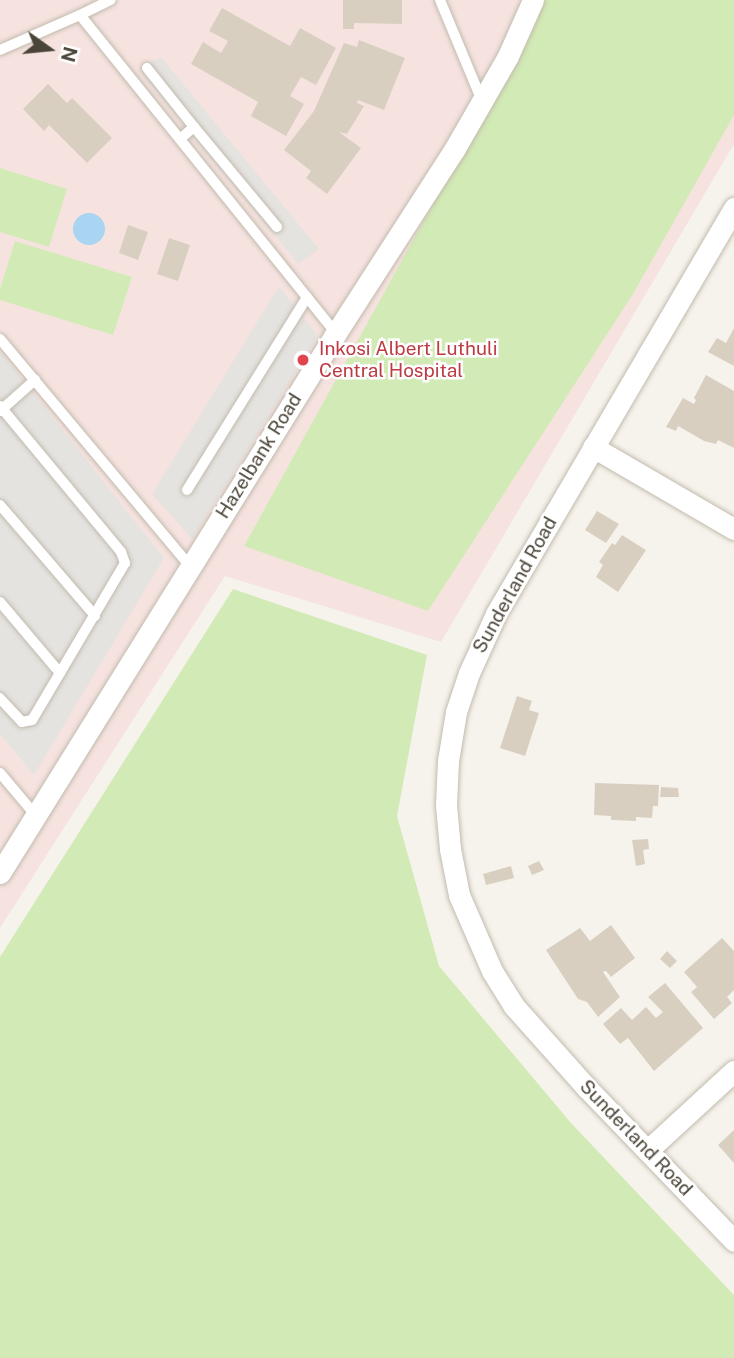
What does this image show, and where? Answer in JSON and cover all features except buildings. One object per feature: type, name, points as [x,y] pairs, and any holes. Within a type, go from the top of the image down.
[{"type":"street","name":"Hazelbank Road","points":[[0,873],[335,333],[454,150],[508,56],[533,0]]},
{"type":"street","name":"Sunderland Road","points":[[734,208],[496,614],[469,673],[456,712],[448,761],[446,805],[450,849],[459,895],[492,971],[513,1005],[587,1088],[734,1241]]},
{"type":"street","points":[[593,447],[734,529]]},
{"type":"street","points":[[648,1150],[734,1071]]},
{"type":"lane","points":[[440,0],[482,101]]},
{"type":"lane","points":[[0,50],[108,1]]},
{"type":"lane","points":[[80,15],[335,333]]},
{"type":"lane","points":[[147,68],[277,227]]},
{"type":"lane","points":[[180,139],[194,127]]},
{"type":"lane","points":[[187,490],[307,297]]},
{"type":"lane","points":[[0,340],[190,566]]},
{"type":"lane","points":[[0,698],[22,722],[29,722],[124,568],[124,558],[1,409],[34,380]]},
{"type":"lane","points":[[0,505],[95,615]]},
{"type":"lane","points":[[0,602],[60,673]]},
{"type":"lane","points":[[0,773],[37,817]]},
{"type":"shaded area","name":"Inkosi Albert Luthuli Central Hospital","points":[[0,0],[734,0],[734,144],[441,642],[225,576],[0,928]]},
{"type":"shaded area","points":[[161,57],[319,249],[298,264],[138,68]]},
{"type":"shaded area","points":[[279,286],[318,336],[192,539],[152,494]]},
{"type":"shaded area","points":[[0,351],[164,558],[34,775],[0,734]]},
{"type":"green space","points":[[546,0],[734,0],[734,115],[633,294],[428,611],[244,546]]},
{"type":"green space","points":[[0,168],[67,189],[49,247],[0,232]]},
{"type":"green space","points":[[15,241],[132,277],[113,335],[0,300],[0,289]]},
{"type":"green space","points":[[233,589],[427,655],[397,816],[439,966],[571,1123],[734,1295],[734,1358],[0,1358],[0,957]]},
{"type":"water","points":[[89,213],[100,218],[105,229],[100,240],[89,245],[78,240],[73,229],[78,218]]},
{"type":"place","name":"Inkosi Albert Luthuli Central Hospital","points":[[303,360]]}]
